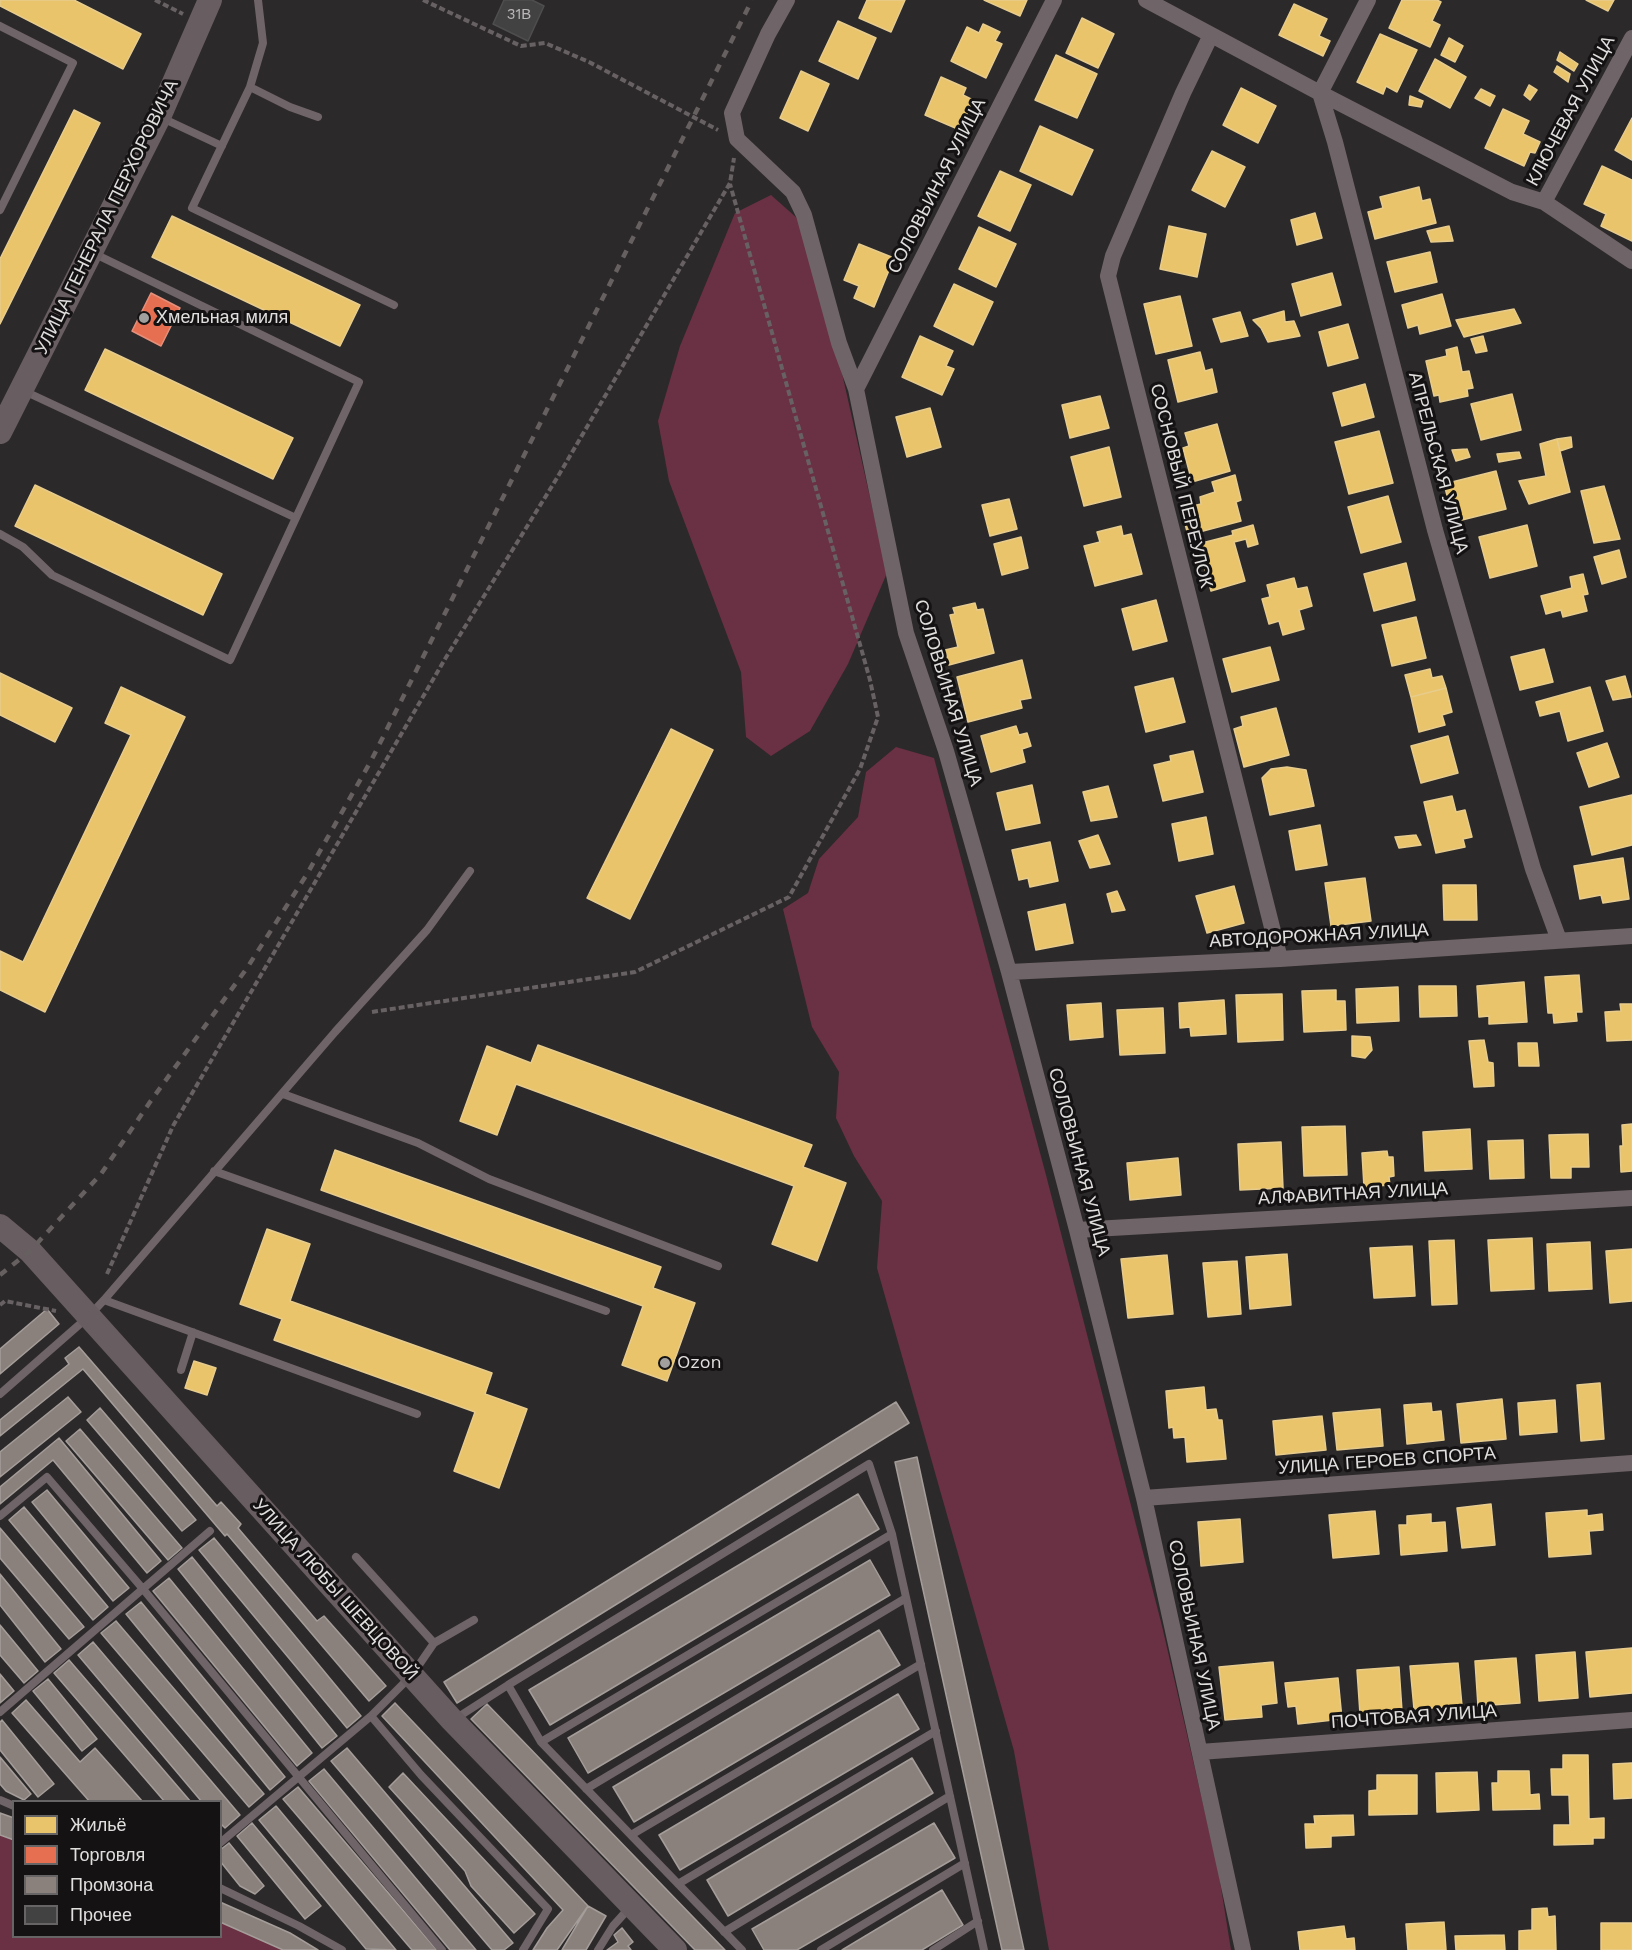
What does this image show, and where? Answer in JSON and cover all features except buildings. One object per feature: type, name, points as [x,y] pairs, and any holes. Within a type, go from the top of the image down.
[{"type":"street","name":"УЛИЦА ГЕНЕРАЛА ПЕРХОРОВИЧА","points":[[0,432],[159,117],[210,0]]},
{"type":"street","points":[[737,139],[732,113],[768,34],[787,0]]},
{"type":"street","name":"СОЛОВЬИНАЯ УЛИЦА","points":[[856,389],[1054,0]]},
{"type":"street","points":[[1146,0],[1512,192],[1544,202],[1632,261]]},
{"type":"street","points":[[1320,93],[1368,0]]},
{"type":"street","name":"СОСНОВЫЙ ПЕРЕУЛОК","points":[[1211,35],[1183,93],[1118,245],[1108,276],[1280,959]]},
{"type":"street","name":"КЛЮЧЕВАЯ УЛИЦА","points":[[1544,202],[1632,38]]},
{"type":"street","name":"АПРЕЛЬСКАЯ УЛИЦА","points":[[1320,93],[1335,142],[1435,530],[1533,869],[1559,940]]},
{"type":"street","name":"СОЛОВЬИНАЯ УЛИЦА","points":[[737,139],[793,192],[800,207],[839,343],[856,389],[906,633],[946,751],[1009,972],[1144,1498],[1243,1950]]},
{"type":"street","name":"АВТОДОРОЖНАЯ УЛИЦА","points":[[1009,972],[1280,959],[1632,936]]},
{"type":"street","name":"АЛФАВИТНАЯ УЛИЦА","points":[[1077,1230],[1632,1198]]},
{"type":"street","name":"УЛИЦА ЛЮБЫ ШЕВЦОВОЙ","points":[[0,1226],[96,1309],[452,1720],[675,1950]]},
{"type":"street","name":"УЛИЦА ГЕРОЕВ СПОРТА","points":[[1144,1498],[1632,1463]]},
{"type":"street","name":"ПОЧТОВАЯ УЛИЦА","points":[[1200,1752],[1632,1720]]},
{"type":"lane","points":[[258,0],[263,43],[250,87],[192,208],[394,305]]},
{"type":"lane","points":[[0,26],[74,63],[0,210]]},
{"type":"lane","points":[[250,87],[318,117]]},
{"type":"lane","points":[[159,117],[222,147]]},
{"type":"lane","points":[[0,534],[23,547],[52,575],[230,660],[359,382],[91,252]]},
{"type":"lane","points":[[22,389],[296,518]]},
{"type":"lane","points":[[0,1394],[96,1309],[214,1171],[427,930],[470,871]]},
{"type":"lane","points":[[283,1094],[418,1143],[489,1179],[718,1266]]},
{"type":"lane","points":[[214,1171],[606,1311]]},
{"type":"lane","points":[[96,1309],[193,1332],[417,1414]]},
{"type":"lane","points":[[181,1370],[193,1332]]},
{"type":"lane","points":[[452,1720],[870,1464],[892,1534],[984,1950]]},
{"type":"lane","points":[[0,1516],[48,1477],[442,1950]]},
{"type":"lane","points":[[0,1712],[210,1531]]},
{"type":"lane","points":[[541,1742],[892,1534]]},
{"type":"lane","points":[[356,1557],[434,1643]]},
{"type":"lane","points":[[586,1789],[906,1598]]},
{"type":"lane","points":[[222,1841],[371,1716],[412,1675],[434,1643],[474,1620]]},
{"type":"lane","points":[[631,1835],[921,1664]]},
{"type":"lane","points":[[508,1685],[541,1742],[742,1950]]},
{"type":"lane","points":[[371,1716],[421,1775],[548,1910],[523,1950]]},
{"type":"lane","points":[[678,1884],[936,1731]]},
{"type":"lane","points":[[724,1932],[950,1796]]},
{"type":"lane","points":[[821,1950],[964,1863]]},
{"type":"lane","points":[[222,1889],[299,1926],[342,1950]]},
{"type":"lane","points":[[598,1950],[613,1926],[631,1905]]},
{"type":"lane","points":[[933,1950],[978,1921]]},
{"type":"path","points":[[155,0],[200,22]]},
{"type":"path","points":[[107,1275],[173,1126],[445,659],[563,468],[730,183],[737,139],[693,119],[672,104],[590,62],[545,43],[521,46],[423,0]]},
{"type":"path","points":[[351,1015],[635,972],[645,968],[789,897],[860,769],[878,717],[870,680],[730,183]]},
{"type":"path","points":[[0,1305],[4,1301],[96,1309]]},
{"type":"shaded area","points":[[771,195],[798,219],[839,360],[887,573],[848,664],[810,731],[771,756],[746,737],[741,672],[669,481],[658,421],[680,346],[735,213]]},
{"type":"shaded area","points":[[896,747],[934,758],[1046,1175],[1162,1626],[1218,1869],[1231,1950],[1049,1950],[1014,1751],[877,1268],[882,1201],[854,1156],[836,1118],[839,1072],[812,1027],[783,909],[808,893],[819,859],[858,817],[866,772]]},
{"type":"shaded area","points":[[0,1832],[12,1838],[12,1938],[222,1938],[222,1917],[291,1950],[0,1950]]},
{"type":"railway","points":[[0,1275],[30,1251],[101,1174],[247,968],[307,874],[372,759],[752,0]]},
{"type":"place","name":"Хмельная миля","points":[[144,318]]},
{"type":"place","name":"Ozon","points":[[665,1363]]}]
